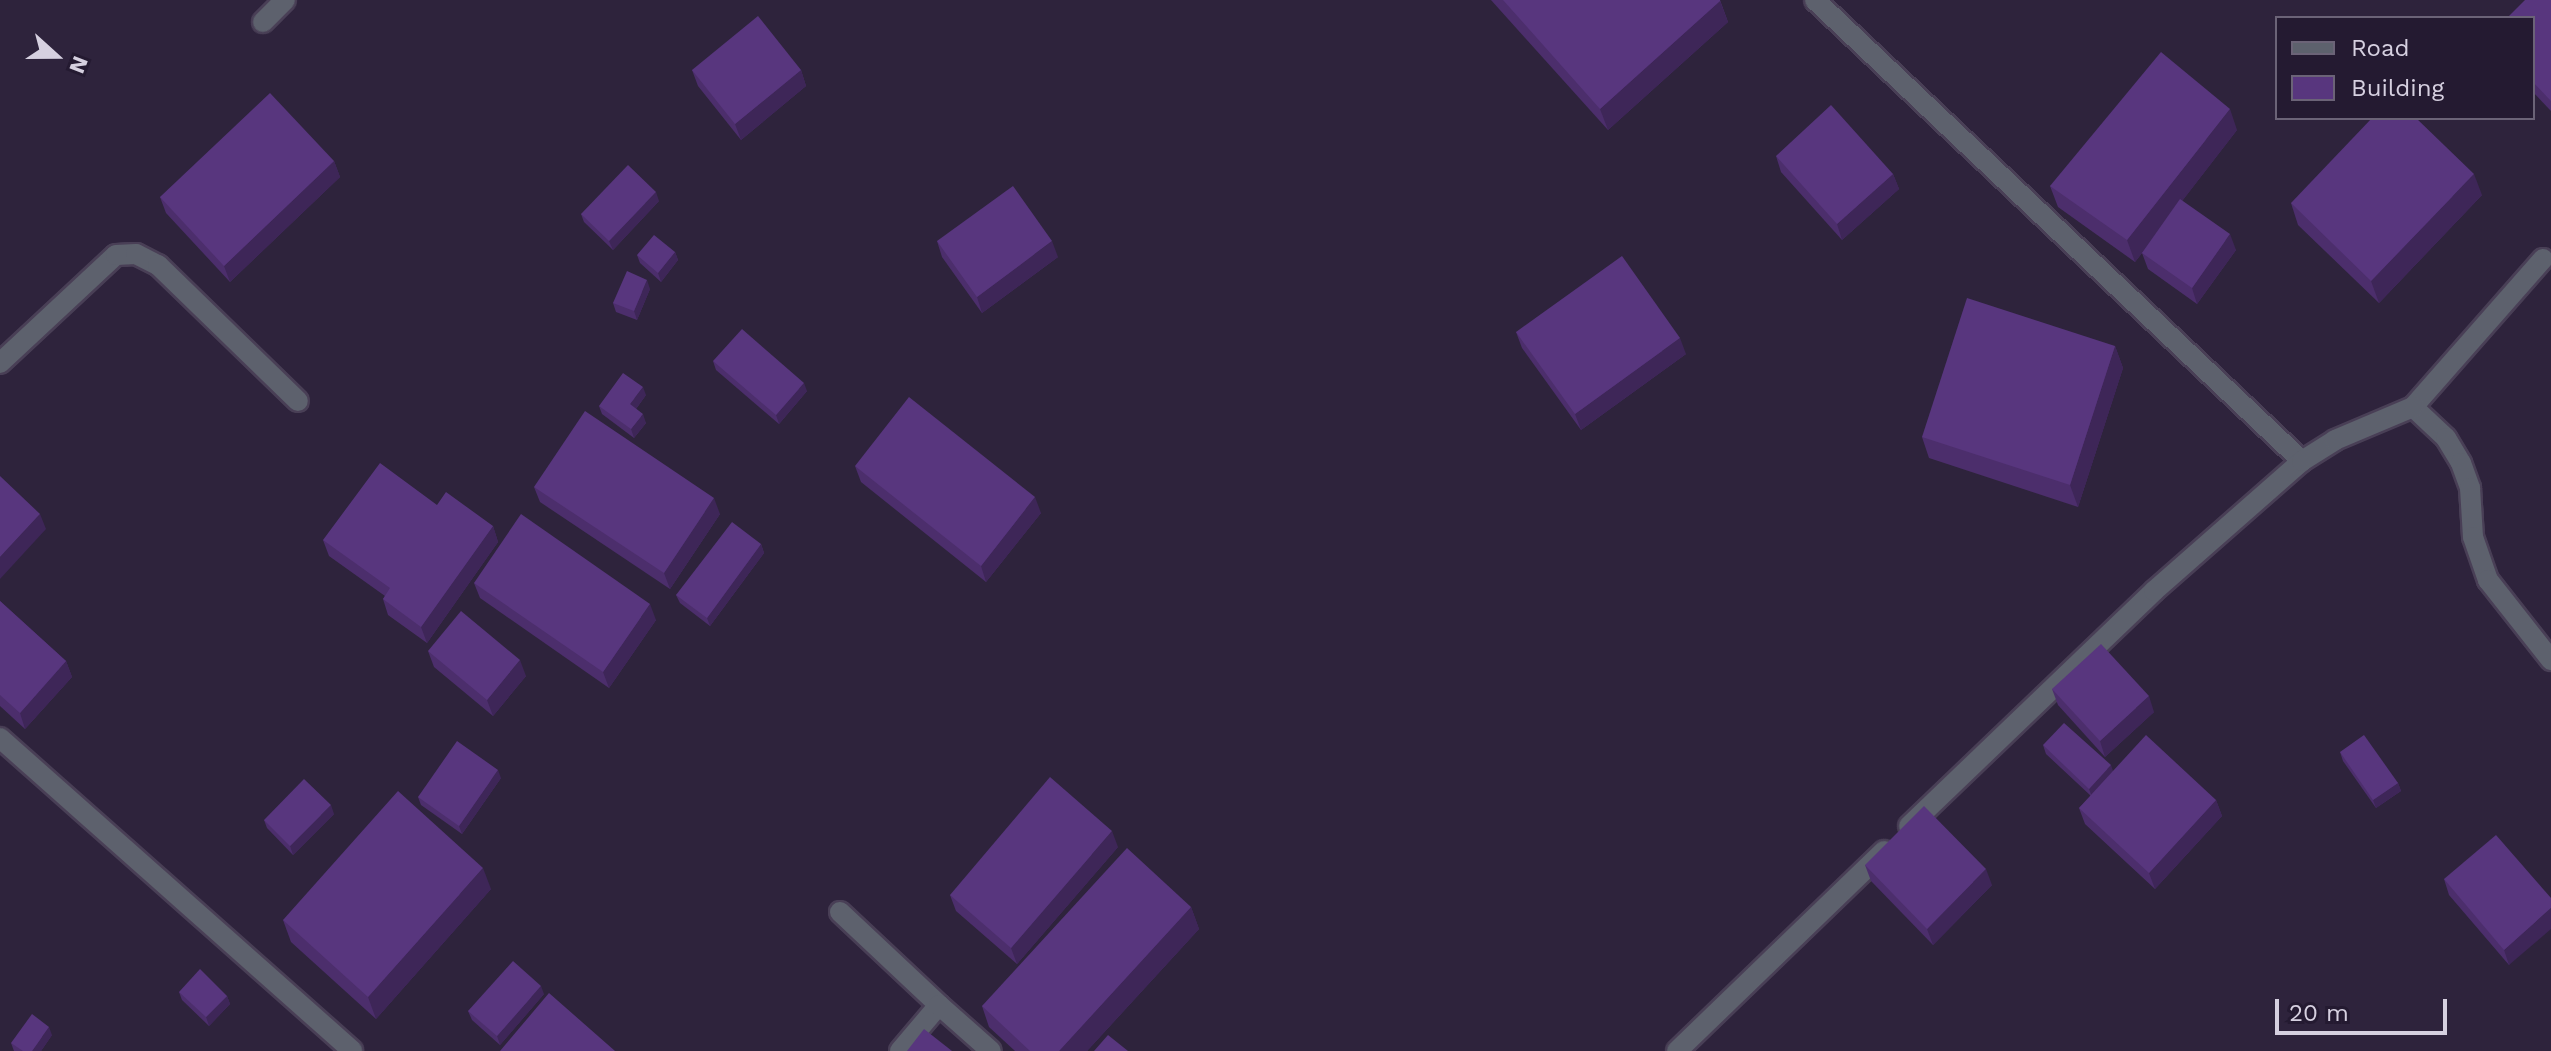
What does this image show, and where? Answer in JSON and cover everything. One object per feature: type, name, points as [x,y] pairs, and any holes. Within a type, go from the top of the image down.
[{"type":"street","points":[[263,22],[285,0]]},
{"type":"street","points":[[1815,0],[2302,461]]},
{"type":"street","points":[[0,363],[116,255],[136,254],[158,265],[298,401]]},
{"type":"street","points":[[1677,1051],[2154,591],[2302,461],[2335,440],[2413,407],[2543,259]]},
{"type":"street","points":[[2413,407],[2446,438],[2461,463],[2470,488],[2473,537],[2488,580],[2551,660]]},
{"type":"street","points":[[0,738],[352,1051]]},
{"type":"street","points":[[840,912],[991,1051]]},
{"type":"street","points":[[900,1051],[939,1005]]},
{"type":"building","points":[[1503,0],[1720,0],[1720,1],[1600,109]]},
{"type":"building","points":[[2525,0],[2551,0],[2551,101],[2535,84],[2535,16],[2509,16]]},
{"type":"building","points":[[758,16],[801,70],[735,124],[692,70]]},
{"type":"building","points":[[2161,52],[2230,109],[2127,240],[2050,186]]},
{"type":"building","points":[[270,93],[334,161],[224,266],[160,197]]},
{"type":"building","points":[[1831,105],[1893,174],[1837,224],[1776,156]]},
{"type":"building","points":[[2370,120],[2418,120],[2474,174],[2371,281],[2291,203]]},
{"type":"building","points":[[628,165],[656,192],[609,241],[581,214]]},
{"type":"building","points":[[1013,186],[1052,241],[977,297],[937,241]]},
{"type":"building","points":[[2180,199],[2230,234],[2192,288],[2142,253]]},
{"type":"building","points":[[654,235],[675,252],[658,273],[637,255]]},
{"type":"building","points":[[1622,256],[1680,338],[1575,414],[1516,332]]},
{"type":"building","points":[[627,271],[647,280],[634,311],[613,303]]},
{"type":"building","points":[[1967,298],[2115,346],[2070,485],[1922,437]]},
{"type":"building","points":[[742,329],[804,383],[776,415],[713,361]]},
{"type":"building","points":[[623,373],[643,387],[630,404],[643,414],[631,429],[599,406]]},
{"type":"building","points":[[909,397],[1035,497],[981,566],[855,466]]},
{"type":"building","points":[[585,411],[714,498],[664,573],[534,487]]},
{"type":"building","points":[[380,463],[437,505],[446,492],[493,526],[421,627],[383,599],[390,588],[323,540]]},
{"type":"building","points":[[0,476],[40,514],[0,557]]},
{"type":"building","points":[[521,514],[650,604],[603,672],[474,583]]},
{"type":"building","points":[[732,522],[761,544],[707,618],[676,595]]},
{"type":"building","points":[[0,601],[66,661],[20,713],[0,695]]},
{"type":"building","points":[[461,611],[520,660],[487,700],[428,651]]},
{"type":"building","points":[[2101,644],[2149,696],[2100,741],[2052,689]]},
{"type":"building","points":[[2064,723],[2111,765],[2089,789],[2043,745]]},
{"type":"building","points":[[2146,735],[2216,800],[2149,873],[2079,808]]},
{"type":"building","points":[[2364,735],[2398,783],[2373,800],[2340,752]]},
{"type":"building","points":[[457,741],[498,770],[459,826],[418,797]]},
{"type":"building","points":[[1050,777],[1112,831],[1011,948],[950,895]]},
{"type":"building","points":[[304,779],[331,805],[290,846],[264,820]]},
{"type":"building","points":[[398,791],[483,868],[368,997],[283,920]]},
{"type":"building","points":[[1924,806],[1986,869],[1927,929],[1865,865]]},
{"type":"building","points":[[2496,835],[2551,898],[2551,908],[2504,950],[2444,879]]},
{"type":"building","points":[[1127,848],[1191,907],[1059,1051],[1030,1051],[982,1006]]},
{"type":"building","points":[[513,961],[541,986],[497,1036],[468,1011]]},
{"type":"building","points":[[200,969],[227,996],[206,1017],[179,992]]},
{"type":"building","points":[[549,993],[615,1051],[500,1051]]},
{"type":"building","points":[[32,1014],[49,1027],[32,1051],[23,1051],[11,1043]]},
{"type":"building","points":[[924,1029],[952,1051],[907,1051]]},
{"type":"building","points":[[1108,1035],[1128,1051],[1094,1051]]}]
